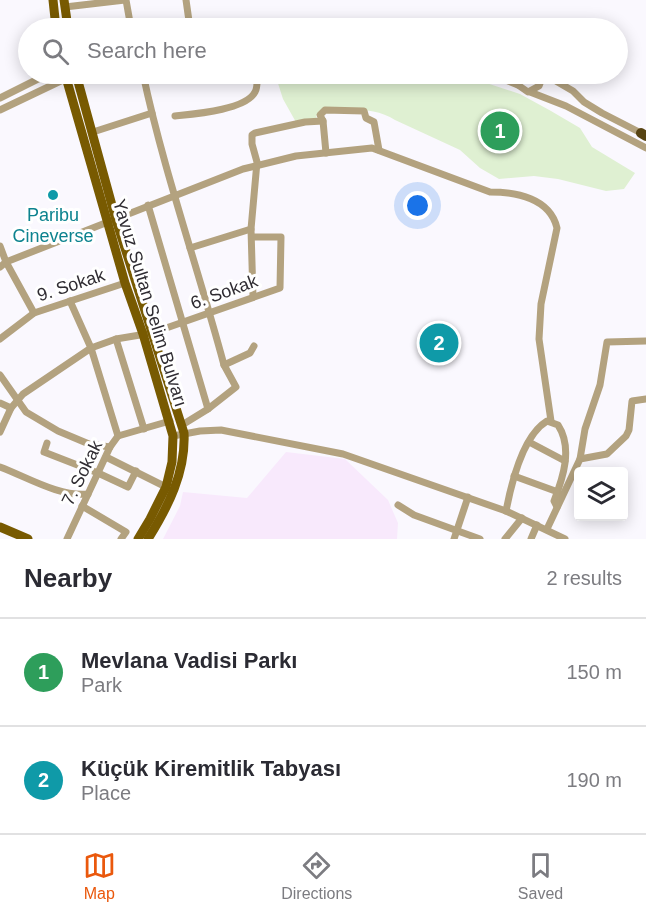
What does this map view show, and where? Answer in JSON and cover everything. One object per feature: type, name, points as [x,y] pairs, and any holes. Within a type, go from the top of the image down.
[{"type":"main road","points":[[53,0],[55,18]]},
{"type":"main road","name":"Yavuz Sultan Selim Bulvarı","points":[[74,84],[93,132],[124,283],[147,334],[183,429],[183,454],[176,484],[148,539]]},
{"type":"main road","name":"Yavuz Sultan Selim Bulvarı","points":[[74,84],[147,334],[173,436],[172,462],[166,487],[138,539]]},
{"type":"main road","points":[[0,527],[28,539]]},
{"type":"street","points":[[65,4],[126,0],[129,18]]},
{"type":"street","points":[[186,0],[189,18]]},
{"type":"street","points":[[0,98],[28,84]]},
{"type":"street","points":[[0,110],[53,84]]},
{"type":"street","points":[[145,84],[174,196],[224,365],[236,387],[173,436]]},
{"type":"street","points":[[176,116],[214,112],[250,98],[255,92],[256,84]]},
{"type":"street","points":[[530,92],[540,84]]},
{"type":"street","points":[[560,84],[602,113],[644,134]]},
{"type":"street","points":[[518,85],[524,91],[566,106],[646,148]]},
{"type":"street","points":[[326,153],[323,121],[320,115],[325,110],[364,111],[366,118],[374,122],[379,150]]},
{"type":"street","points":[[93,132],[152,113]]},
{"type":"street","points":[[253,297],[252,233],[257,156],[252,144],[252,135],[255,132],[305,122],[323,121]]},
{"type":"street","points":[[3,264],[112,221],[148,204],[256,165],[296,156],[372,148],[379,150],[490,192],[507,192],[524,196],[541,204],[554,216],[557,228],[541,304],[539,339],[551,421]]},
{"type":"street","points":[[148,204],[208,409]]},
{"type":"street","points":[[190,248],[252,233]]},
{"type":"street","name":"6. Sokak","points":[[0,432],[2,423],[17,400],[91,348],[116,339],[147,334],[182,323],[280,288],[281,237],[252,233]]},
{"type":"street","points":[[0,246],[3,264],[34,313]]},
{"type":"street","name":"9. Sokak","points":[[0,339],[34,313],[124,283]]},
{"type":"street","points":[[70,302],[91,348],[118,436]]},
{"type":"street","points":[[116,339],[144,429]]},
{"type":"street","points":[[549,534],[557,507],[580,459],[585,429],[600,385],[607,342],[646,341]]},
{"type":"street","points":[[224,365],[250,353],[254,346]]},
{"type":"street","points":[[0,375],[26,412],[58,432],[89,444],[110,447]]},
{"type":"street","points":[[580,459],[607,454],[626,436],[629,430],[632,401],[646,399]]},
{"type":"street","points":[[0,403],[11,408]]},
{"type":"street","name":"7. Sokak","points":[[67,539],[110,447],[118,436],[170,421]]},
{"type":"street","points":[[506,511],[514,476],[529,442],[543,423],[551,421],[558,425],[565,443],[563,477],[554,501],[557,507]]},
{"type":"street","points":[[183,429],[221,430],[343,454],[506,511],[537,525],[549,534],[565,539]]},
{"type":"street","points":[[529,442],[565,461]]},
{"type":"street","points":[[47,443],[44,452],[128,487],[136,471]]},
{"type":"street","points":[[106,457],[166,487]]},
{"type":"street","points":[[0,466],[56,490],[78,495],[88,494]]},
{"type":"street","points":[[514,476],[558,492]]},
{"type":"street","points":[[454,539],[468,497]]},
{"type":"street","points":[[398,505],[414,515],[480,539]]},
{"type":"street","points":[[82,506],[126,532],[121,539]]},
{"type":"street","points":[[505,539],[522,519]]},
{"type":"street","points":[[531,539],[537,525]]},
{"type":"shaded area","points":[[286,452],[345,459],[388,500],[398,523],[397,539],[163,539],[180,506],[183,492],[247,498]]},
{"type":"green space","points":[[278,84],[490,84],[520,94],[580,128],[592,147],[635,173],[624,189],[606,191],[558,179],[534,176],[499,179],[480,168],[460,150],[387,116],[360,110],[322,110],[316,116],[318,121],[297,124],[283,99]]},
{"type":"place","name":"Mevlana Vadisi Parkı","points":[[500,131]]},
{"type":"place","name":"Paribu Cineverse","points":[[53,195]]},
{"type":"place","name":"Küçük Kiremitlik Tabyası","points":[[439,343]]}]
